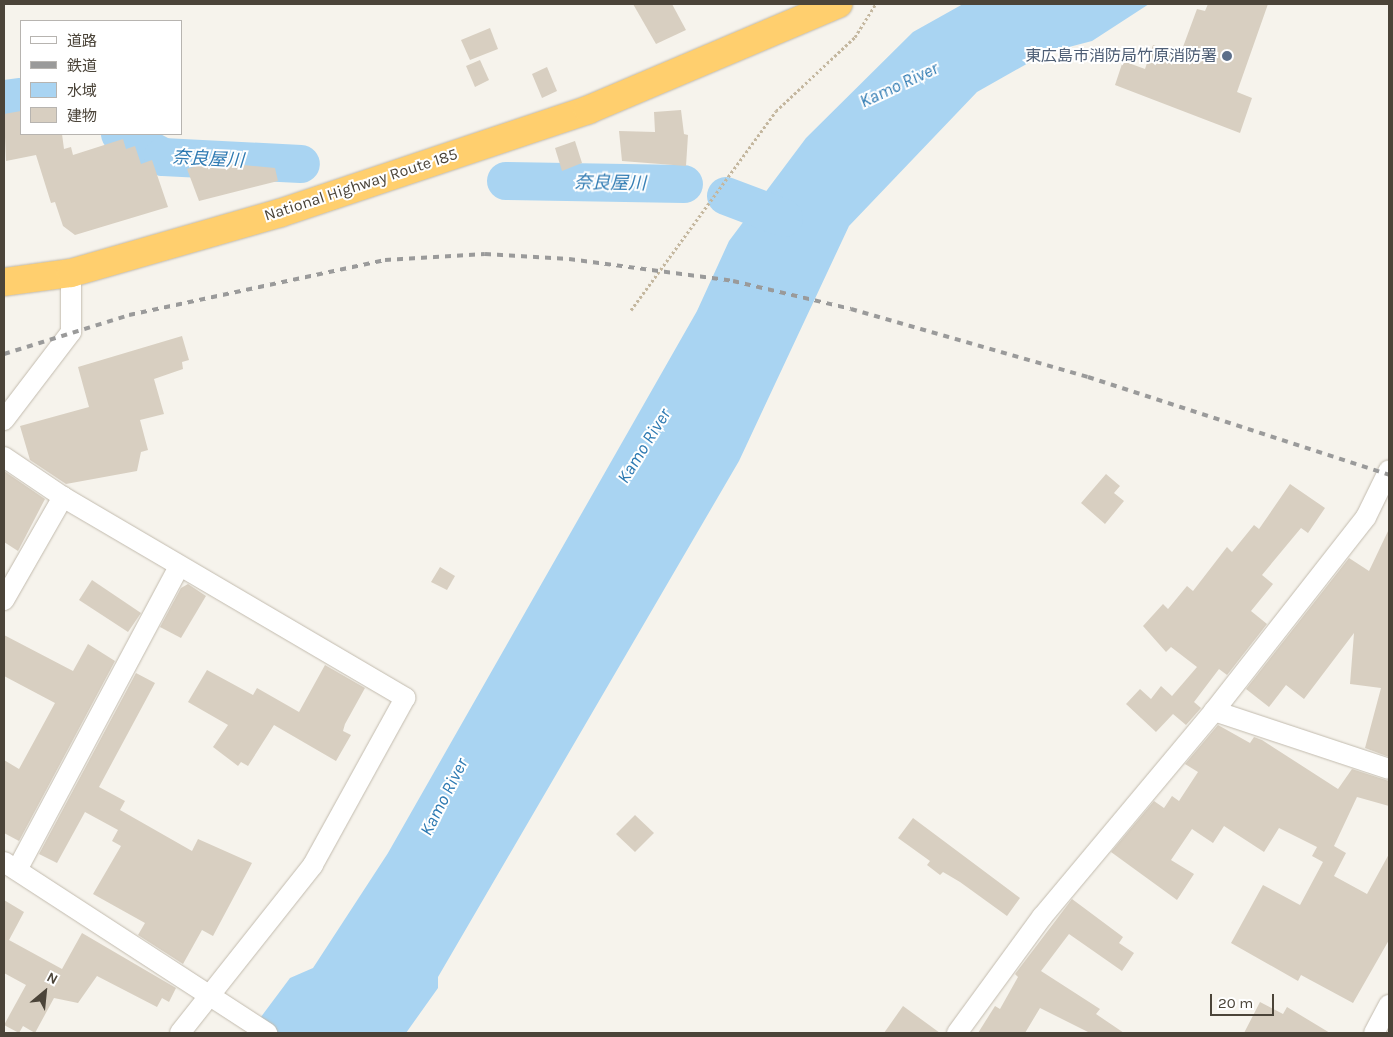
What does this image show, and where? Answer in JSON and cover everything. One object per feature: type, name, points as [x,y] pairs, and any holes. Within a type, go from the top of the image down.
[{"type":"highway","name":"National Highway Route 185","points":[[710,61],[809,4]]},
{"type":"highway","name":"National Highway Route 185","points":[[4,282],[71,273],[280,213],[588,110],[710,61],[838,4]]},
{"type":"street","points":[[4,420],[71,332],[71,273]]},
{"type":"street","points":[[4,457],[63,497],[179,567],[405,698],[313,865],[217,1003],[180,1033]]},
{"type":"street","points":[[957,1033],[1042,917],[1214,711],[1366,517],[1389,470]]},
{"type":"street","points":[[4,600],[63,497]]},
{"type":"street","points":[[179,567],[11,866],[217,1003],[268,1033]]},
{"type":"street","points":[[1214,711],[1389,769]]},
{"type":"street","points":[[1374,1033],[1389,1005]]},
{"type":"path","points":[[631,310],[776,111],[855,37],[876,4]]},
{"type":"water","name":"Kamo River","points":[[963,4],[1149,4],[1092,41],[1046,53],[977,92],[849,226],[739,461],[438,977],[438,988],[406,1033],[249,1033],[290,978],[313,968],[388,853],[697,311],[729,241],[806,138],[913,32]]},
{"type":"building","points":[[633,4],[672,4],[686,30],[656,44]]},
{"type":"building","points":[[1208,4],[1268,4],[1237,92],[1252,98],[1240,133],[1115,85],[1123,61],[1145,69],[1153,45],[1180,55],[1197,9],[1205,11]]},
{"type":"building","points":[[490,28],[498,49],[470,60],[461,40]]},
{"type":"building","points":[[480,60],[489,80],[475,87],[466,66]]},
{"type":"building","points":[[547,67],[557,91],[542,98],[532,74]]},
{"type":"building","points":[[681,110],[684,134],[688,135],[686,166],[622,161],[619,131],[655,132],[654,112]]},
{"type":"building","points":[[20,111],[20,135],[62,135],[64,149],[71,147],[73,155],[123,139],[126,149],[135,146],[141,164],[152,160],[168,207],[75,235],[63,226],[55,202],[51,203],[36,155],[6,161],[4,114]]},
{"type":"building","points":[[575,141],[582,163],[562,171],[555,148]]},
{"type":"building","points":[[208,162],[210,167],[222,163],[275,168],[278,181],[199,201],[187,169]]},
{"type":"building","points":[[182,336],[189,360],[182,362],[183,369],[154,379],[164,414],[140,420],[148,450],[141,452],[137,471],[66,484],[30,460],[20,426],[89,407],[78,367]]},
{"type":"building","points":[[4,471],[45,499],[18,551],[4,542]]},
{"type":"building","points":[[1106,474],[1120,486],[1114,493],[1124,501],[1105,524],[1081,503]]},
{"type":"building","points":[[1290,484],[1325,508],[1308,533],[1301,528],[1262,575],[1273,584],[1251,611],[1267,624],[1227,675],[1219,669],[1194,702],[1201,708],[1186,725],[1173,714],[1156,732],[1126,704],[1140,689],[1151,699],[1161,686],[1172,696],[1197,667],[1171,647],[1166,652],[1143,626],[1163,604],[1168,609],[1187,586],[1193,591],[1227,547],[1232,552],[1254,525],[1259,529]]},
{"type":"building","points":[[1389,529],[1389,757],[1365,748],[1381,688],[1350,684],[1354,633],[1304,699],[1286,685],[1269,707],[1246,689],[1349,558],[1369,571]]},
{"type":"building","points":[[440,567],[455,576],[447,590],[431,582]]},
{"type":"building","points":[[92,580],[141,613],[128,632],[79,600]]},
{"type":"building","points":[[188,584],[206,596],[181,638],[160,627],[181,588]]},
{"type":"building","points":[[4,635],[73,671],[88,644],[115,661],[19,841],[4,833],[4,760],[19,769],[55,703],[4,676]]},
{"type":"building","points":[[325,665],[365,688],[345,724],[343,731],[351,735],[336,761],[274,725],[248,766],[241,762],[238,766],[213,747],[228,725],[188,702],[207,670],[253,695],[257,688],[299,712]]},
{"type":"building","points":[[136,673],[155,683],[99,787],[125,801],[120,810],[192,851],[198,839],[252,863],[213,936],[202,930],[183,964],[138,935],[145,923],[93,894],[121,846],[112,841],[118,830],[85,812],[57,863],[39,854]]},
{"type":"building","points":[[1218,725],[1250,743],[1254,737],[1262,740],[1338,789],[1352,769],[1389,781],[1389,806],[1357,797],[1334,846],[1346,853],[1334,876],[1367,894],[1389,854],[1389,940],[1353,1003],[1301,975],[1298,981],[1231,943],[1263,885],[1300,905],[1323,862],[1312,856],[1317,847],[1279,828],[1264,852],[1224,826],[1213,843],[1192,829],[1171,860],[1194,874],[1177,900],[1111,852],[1154,801],[1164,808],[1172,796],[1179,801],[1198,772],[1185,764]]},
{"type":"building","points":[[635,815],[654,833],[635,852],[616,834]]},
{"type":"building","points":[[913,818],[1020,898],[1007,916],[960,882],[943,872],[940,875],[927,865],[930,861],[898,838]]},
{"type":"building","points":[[1072,899],[1123,937],[1119,943],[1134,953],[1122,971],[1069,934],[1041,971],[1100,1009],[1096,1014],[1124,1033],[1090,1033],[1040,1008],[1025,1033],[978,1033],[995,1006],[1000,1009],[1018,977],[1015,974]]},
{"type":"building","points":[[4,900],[24,912],[9,940],[62,969],[82,933],[176,988],[169,1002],[162,998],[157,1007],[97,976],[78,1003],[54,998],[35,1033],[23,1026],[19,1033],[4,1025],[26,985],[4,973]]},
{"type":"building","points":[[1260,1002],[1283,1014],[1287,1007],[1330,1033],[1244,1033]]},
{"type":"building","points":[[903,1006],[940,1033],[884,1033]]},
{"type":"waterway","name":"奈良屋川","points":[[4,99],[20,97]]},
{"type":"waterway","name":"奈良屋川","points":[[122,135],[163,157],[301,164]]},
{"type":"waterway","name":"奈良屋川","points":[[506,181],[684,184]]},
{"type":"waterway","name":"奈良屋川","points":[[726,196],[784,218]]},
{"type":"railway","points":[[4,354],[129,315],[385,260],[485,254],[569,259],[733,281],[851,309],[1088,377],[1389,475]]},
{"type":"place","name":"東広島市消防局竹原消防署","points":[[1227,56]]}]
